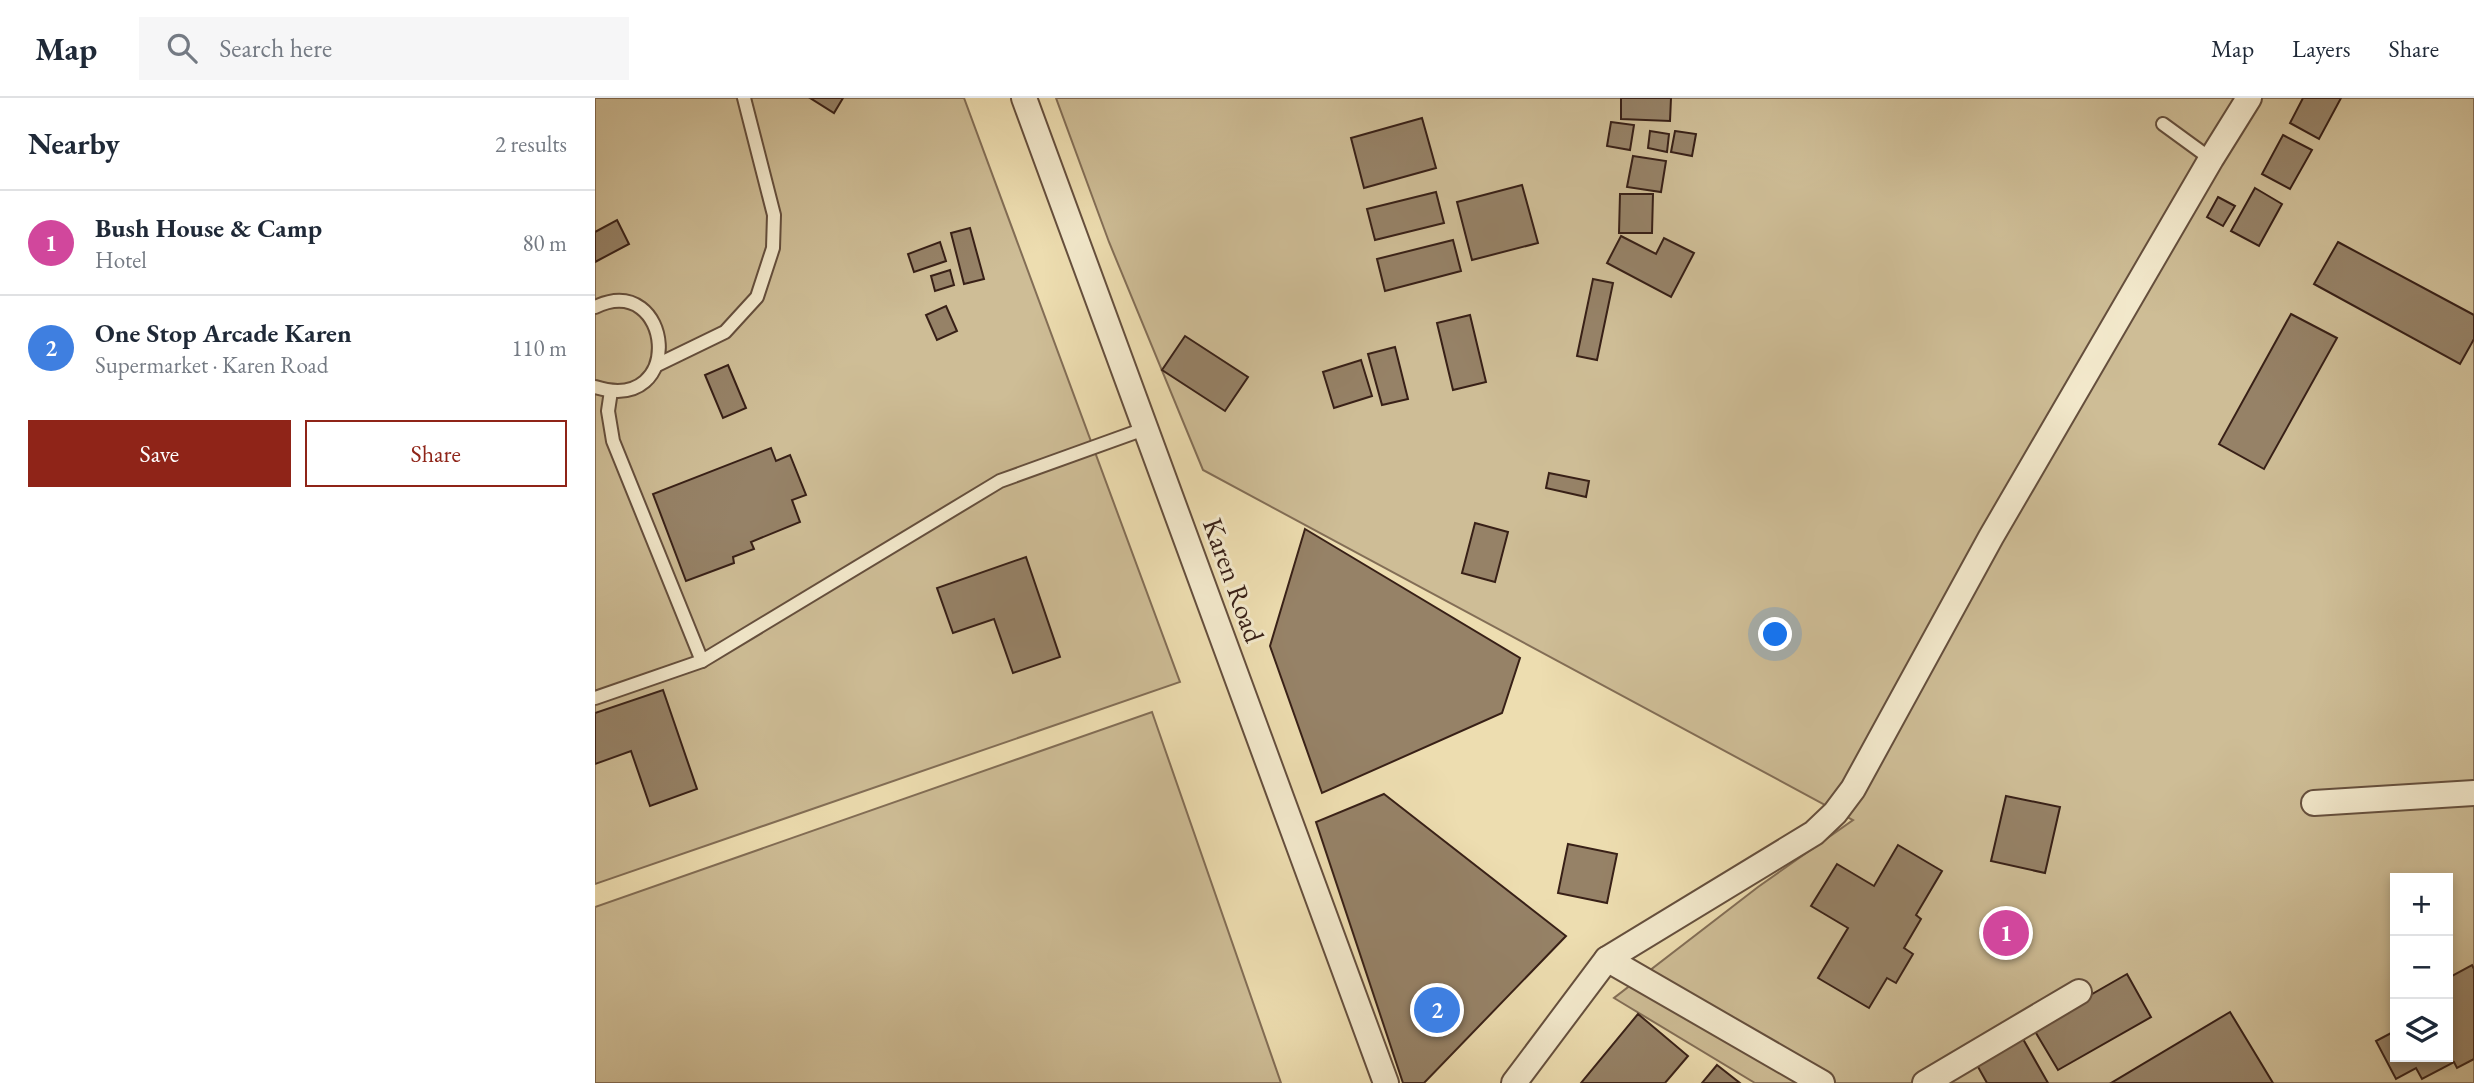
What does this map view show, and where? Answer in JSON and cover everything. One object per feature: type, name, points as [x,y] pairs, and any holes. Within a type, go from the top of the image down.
[{"type":"street","name":"Karen Road","points":[[1024,98],[1386,1083]]},
{"type":"street","points":[[1514,1083],[1607,959],[1814,833],[1835,813],[1853,789],[1991,537],[2249,98]]},
{"type":"street","points":[[2314,803],[2474,793]]},
{"type":"street","points":[[1607,959],[1822,1083]]},
{"type":"street","points":[[1925,1083],[2079,992]]},
{"type":"lane","points":[[595,387],[611,391],[627,390],[642,383],[657,365],[725,332],[757,297],[773,248],[774,215],[744,98]]},
{"type":"lane","points":[[2162,124],[2211,159]]},
{"type":"lane","points":[[595,307],[603,303],[626,302],[641,308],[652,320],[659,334],[661,349],[657,365]]},
{"type":"lane","points":[[611,391],[608,411],[613,441],[702,661]]},
{"type":"lane","points":[[595,698],[702,661],[1000,481],[1147,428]]},
{"type":"shaded area","points":[[595,98],[964,98],[1180,682],[595,884]]},
{"type":"shaded area","points":[[1056,98],[2474,98],[2474,1083],[1755,1083],[1614,998],[1758,887],[1853,820],[1203,470],[1109,242]]},
{"type":"shaded area","points":[[1152,712],[1281,1083],[595,1083],[595,907]]},
{"type":"building","points":[[810,98],[843,98],[834,113]]},
{"type":"building","points":[[1621,98],[1671,98],[1670,121],[1621,119]]},
{"type":"building","points":[[2303,98],[2341,98],[2319,139],[2290,123]]},
{"type":"building","points":[[1422,118],[1436,168],[1364,188],[1351,138]]},
{"type":"building","points":[[1611,122],[1634,125],[1630,150],[1607,146]]},
{"type":"building","points":[[1650,131],[1669,134],[1667,152],[1648,148]]},
{"type":"building","points":[[1675,131],[1696,134],[1692,156],[1671,152]]},
{"type":"building","points":[[2283,135],[2312,150],[2290,189],[2262,174]]},
{"type":"building","points":[[1633,156],[1666,161],[1661,192],[1627,187]]},
{"type":"building","points":[[1522,185],[1538,243],[1472,260],[1457,202]]},
{"type":"building","points":[[2255,188],[2282,204],[2259,246],[2231,231]]},
{"type":"building","points":[[1436,192],[1444,223],[1375,240],[1367,209]]},
{"type":"building","points":[[1620,194],[1653,194],[1652,233],[1619,233]]},
{"type":"building","points":[[2218,197],[2235,206],[2223,226],[2207,217]]},
{"type":"building","points":[[617,220],[629,244],[595,262],[595,232]]},
{"type":"building","points":[[970,228],[984,279],[964,284],[951,233]]},
{"type":"building","points":[[1621,236],[1656,254],[1664,238],[1694,253],[1671,297],[1607,263]]},
{"type":"building","points":[[1453,240],[1461,271],[1385,291],[1377,259]]},
{"type":"building","points":[[940,242],[946,261],[914,272],[908,254]]},
{"type":"building","points":[[2338,242],[2474,315],[2474,339],[2460,364],[2314,284]]},
{"type":"building","points":[[950,270],[954,285],[935,291],[931,276]]},
{"type":"building","points":[[1593,279],[1613,283],[1597,360],[1577,356]]},
{"type":"building","points":[[946,306],[957,331],[937,340],[926,315]]},
{"type":"building","points":[[2291,314],[2337,338],[2264,469],[2219,444]]},
{"type":"building","points":[[1470,315],[1486,382],[1453,390],[1437,323]]},
{"type":"building","points":[[1185,336],[1248,377],[1225,411],[1162,370]]},
{"type":"building","points":[[1395,347],[1408,399],[1382,405],[1368,354]]},
{"type":"building","points":[[1361,360],[1372,396],[1334,408],[1323,372]]},
{"type":"building","points":[[728,365],[746,408],[723,418],[705,375]]},
{"type":"building","points":[[771,448],[776,461],[790,455],[806,495],[792,500],[800,522],[751,542],[754,549],[733,557],[734,563],[686,581],[653,494]]},
{"type":"building","points":[[1549,473],[1589,481],[1586,497],[1546,488]]},
{"type":"building","points":[[1475,523],[1508,532],[1495,582],[1462,573]]},
{"type":"building","points":[[1305,529],[1520,658],[1502,713],[1322,793],[1270,646]]},
{"type":"building","points":[[1026,557],[1060,657],[1013,673],[994,619],[953,633],[937,588]]},
{"type":"building","points":[[663,690],[697,789],[650,806],[631,751],[595,764],[595,713]]},
{"type":"building","points":[[1384,794],[1566,936],[1424,1083],[1403,1083],[1316,822]]},
{"type":"building","points":[[2006,796],[2060,807],[2045,873],[1991,861]]},
{"type":"building","points":[[1568,844],[1617,854],[1607,903],[1558,893]]},
{"type":"building","points":[[1898,845],[1942,871],[1916,915],[1921,919],[1904,948],[1913,954],[1896,983],[1887,978],[1869,1008],[1818,978],[1848,928],[1811,906],[1837,864],[1874,886]]},
{"type":"building","points":[[2472,965],[2474,969],[2474,1059],[2457,1068],[2454,1062],[2422,1079],[2416,1068],[2396,1079],[2376,1041],[2390,1034],[2390,1062],[2453,1062],[2453,975]]},
{"type":"building","points":[[2127,974],[2151,1017],[2058,1070],[2033,1028]]},
{"type":"building","points":[[2230,1012],[2273,1083],[2111,1083]]},
{"type":"building","points":[[1638,1014],[1688,1056],[1665,1083],[1581,1083]]},
{"type":"building","points":[[2019,1032],[2048,1083],[1987,1083],[1973,1058]]},
{"type":"building","points":[[1717,1065],[1740,1083],[1702,1083]]},
{"type":"place","name":"Bush House & Camp","points":[[2006,933]]},
{"type":"place","name":"One Stop Arcade Karen","points":[[1437,1010]]}]
